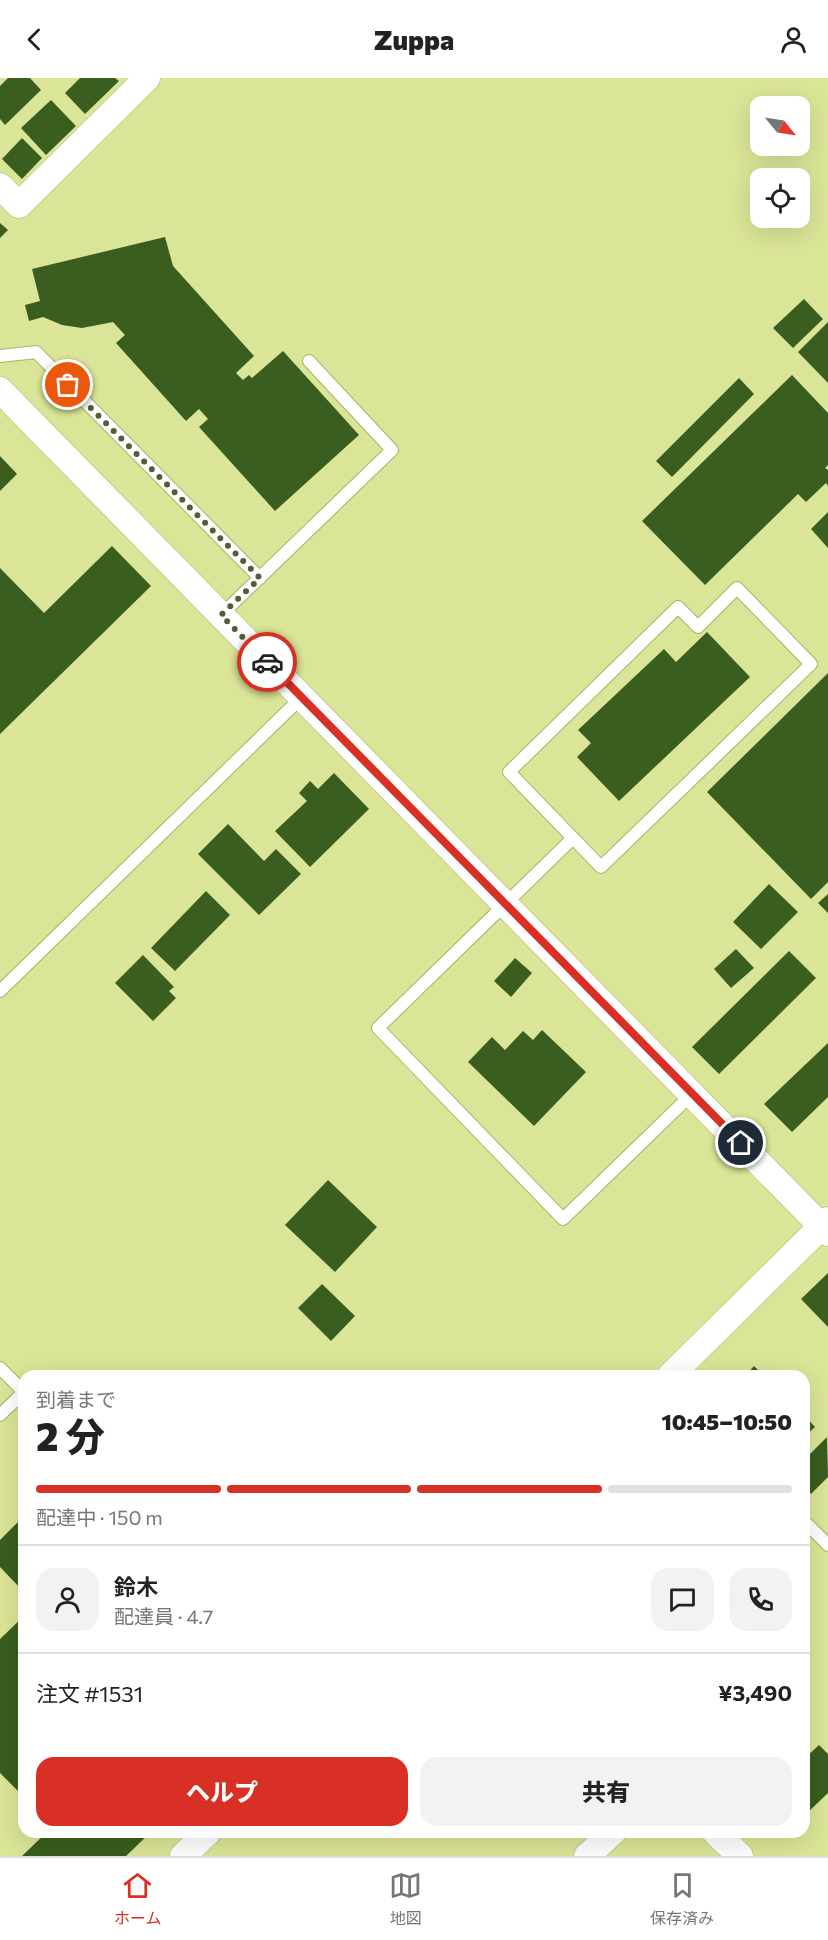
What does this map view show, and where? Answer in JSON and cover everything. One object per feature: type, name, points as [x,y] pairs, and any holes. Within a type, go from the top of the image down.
[{"type":"street","points":[[0,186],[19,205],[147,78]]},
{"type":"street","points":[[0,390],[692,1094],[826,1226],[676,1370]]},
{"type":"street","points":[[183,1856],[201,1838]]},
{"type":"street","points":[[587,1856],[606,1838]]},
{"type":"street","points":[[721,1838],[740,1856]]},
{"type":"lane","points":[[0,356],[36,352],[260,578]]},
{"type":"lane","points":[[221,615],[392,450],[309,361]]},
{"type":"lane","points":[[737,588],[811,664],[601,867],[573,838],[509,772],[678,608],[698,627],[737,588]]},
{"type":"lane","points":[[0,991],[302,697]]},
{"type":"lane","points":[[573,838],[378,1028],[563,1219],[692,1094]]},
{"type":"lane","points":[[0,1368],[18,1386]]},
{"type":"lane","points":[[0,1414],[18,1398]]},
{"type":"lane","points":[[810,1527],[828,1545]]},
{"type":"building","points":[[8,78],[30,78],[41,90],[5,125],[0,119],[0,86]]},
{"type":"building","points":[[80,78],[115,78],[119,81],[85,114],[65,93]]},
{"type":"building","points":[[51,100],[76,126],[46,155],[21,128]]},
{"type":"building","points":[[22,138],[42,158],[22,179],[2,159]]},
{"type":"building","points":[[0,223],[8,230],[0,238]]},
{"type":"building","points":[[165,237],[173,266],[254,356],[236,373],[243,380],[249,375],[252,378],[283,351],[359,435],[275,511],[199,427],[208,419],[199,409],[186,421],[116,343],[125,335],[113,322],[82,328],[62,325],[43,317],[29,321],[25,305],[40,301],[32,269]]},
{"type":"building","points":[[804,299],[823,319],[793,348],[773,328]]},
{"type":"building","points":[[828,322],[828,383],[798,352]]},
{"type":"building","points":[[792,375],[828,413],[828,465],[825,468],[828,470],[828,486],[826,483],[806,502],[798,494],[705,585],[642,521]]},
{"type":"building","points":[[739,378],[754,394],[672,477],[656,461]]},
{"type":"building","points":[[0,456],[17,474],[0,491]]},
{"type":"building","points":[[828,512],[828,548],[811,529]]},
{"type":"building","points":[[112,546],[151,586],[0,734],[0,568],[44,613]]},
{"type":"building","points":[[707,632],[750,677],[619,801],[577,757],[591,743],[578,730],[664,649],[676,662]]},
{"type":"building","points":[[828,673],[828,882],[811,899],[707,792]]},
{"type":"building","points":[[334,773],[369,809],[310,867],[275,831],[307,801],[299,793],[310,781],[318,789]]},
{"type":"building","points":[[228,824],[264,861],[276,849],[301,874],[259,915],[198,854]]},
{"type":"building","points":[[769,884],[798,912],[761,949],[733,922]]},
{"type":"building","points":[[206,891],[230,915],[175,971],[151,948]]},
{"type":"building","points":[[828,894],[828,913],[818,903]]},
{"type":"building","points":[[736,949],[754,968],[731,988],[714,969]]},
{"type":"building","points":[[789,951],[816,978],[719,1074],[692,1047]]},
{"type":"building","points":[[143,955],[174,987],[169,991],[176,998],[153,1021],[115,983]]},
{"type":"building","points":[[515,958],[532,973],[511,997],[494,981]]},
{"type":"building","points":[[542,1030],[586,1072],[534,1126],[468,1062],[492,1037],[505,1050],[523,1031],[533,1040]]},
{"type":"building","points":[[828,1043],[828,1097],[792,1132],[764,1104]]},
{"type":"building","points":[[328,1180],[377,1227],[335,1272],[285,1225]]},
{"type":"building","points":[[828,1273],[828,1327],[801,1299]]},
{"type":"building","points":[[322,1284],[355,1316],[331,1341],[298,1308]]},
{"type":"building","points":[[810,1422],[815,1427],[810,1432]]},
{"type":"building","points":[[827,1437],[828,1477],[811,1494],[810,1493],[810,1454]]},
{"type":"building","points":[[18,1522],[18,1586],[0,1567],[0,1540]]},
{"type":"building","points":[[18,1622],[18,1791],[0,1773],[0,1639]]},
{"type":"building","points":[[819,1745],[828,1754],[828,1793],[810,1810],[810,1753]]},
{"type":"building","points":[[41,1838],[145,1838],[126,1856],[22,1856]]},
{"type":"way so far","points":[[68,385],[260,578],[221,615],[267,662]]},
{"type":"route","points":[[267,662],[741,1143]]}]
